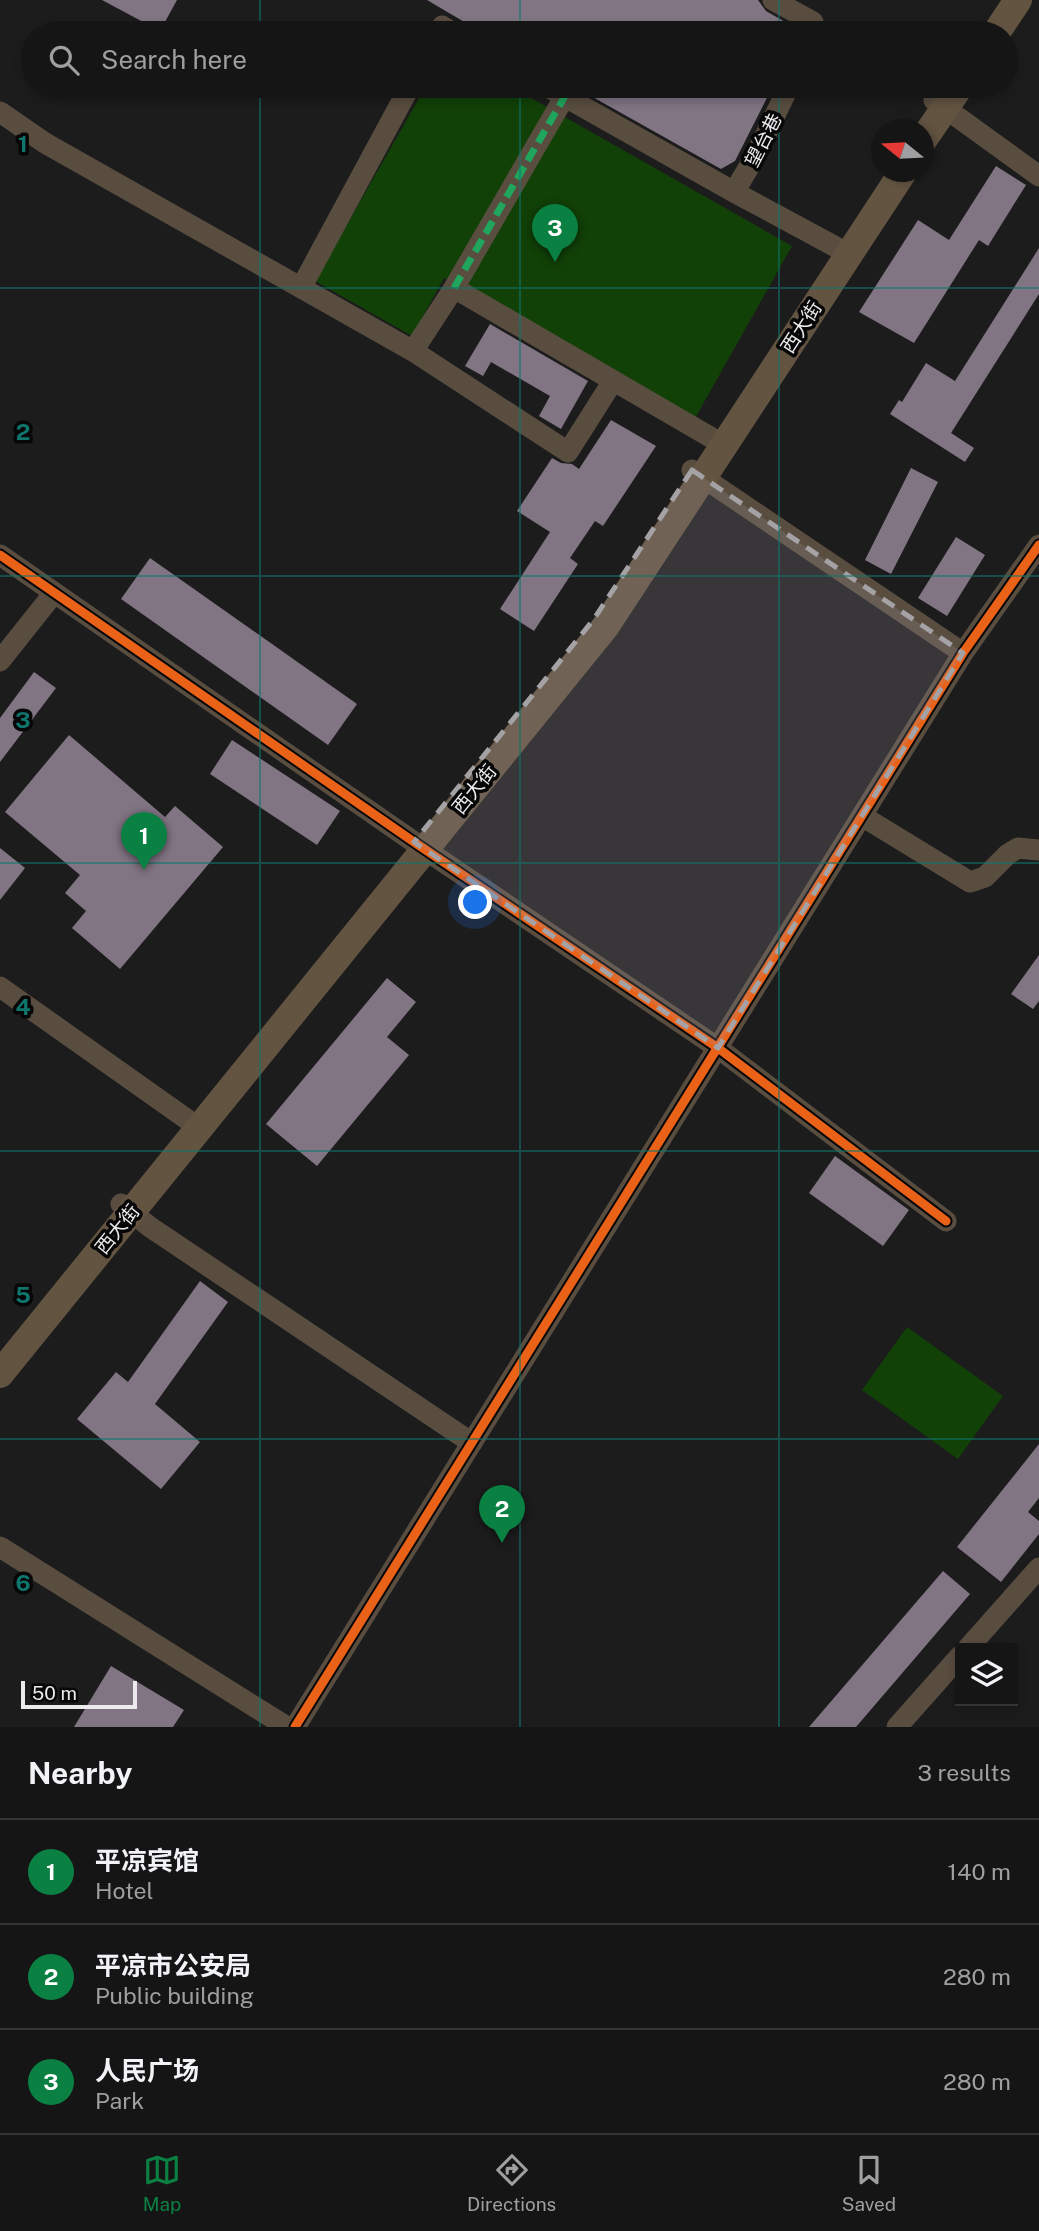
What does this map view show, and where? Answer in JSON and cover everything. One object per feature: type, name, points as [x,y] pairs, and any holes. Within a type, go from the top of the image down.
[{"type":"main road","points":[[986,21],[1000,0]]},
{"type":"main road","points":[[1004,21],[1018,0]]},
{"type":"main road","points":[[925,119],[943,98]]},
{"type":"main road","points":[[934,119],[944,98]]},
{"type":"main road","name":"西大街","points":[[0,1353],[126,1208],[188,1120],[605,626],[697,474],[844,250],[881,182]]},
{"type":"main road","name":"西大街","points":[[697,474],[712,438],[844,250],[895,182]]},
{"type":"main road","name":"西大街","points":[[0,1374],[126,1208],[419,845]]},
{"type":"street","points":[[773,0],[803,21]]},
{"type":"street","points":[[811,21],[813,0]]},
{"type":"street","points":[[301,288],[404,98]]},
{"type":"street","points":[[414,351],[454,288],[564,98]]},
{"type":"street","points":[[569,98],[734,192],[844,250]]},
{"type":"street","name":"望台巷","points":[[734,192],[755,157],[783,98]]},
{"type":"street","points":[[949,98],[1039,176]]},
{"type":"street","points":[[0,112],[45,143],[414,351],[568,452],[613,381]]},
{"type":"street","points":[[454,288],[712,438]]},
{"type":"street","points":[[697,474],[963,653]]},
{"type":"street","points":[[0,555],[718,1048],[946,1221]]},
{"type":"street","points":[[295,1727],[963,653],[1036,555]]},
{"type":"street","points":[[0,661],[54,593]]},
{"type":"street","points":[[862,816],[970,882],[985,877],[1008,853],[1018,848],[1039,850]]},
{"type":"street","points":[[0,987],[188,1120]]},
{"type":"street","points":[[126,1208],[150,1227],[472,1443]]},
{"type":"street","points":[[0,1547],[287,1727]]},
{"type":"street","points":[[972,1643],[1039,1568]]},
{"type":"street","points":[[897,1727],[955,1662]]},
{"type":"highlighted area","points":[[692,470],[963,653],[718,1048],[414,842],[594,619]]},
{"type":"green space","points":[[419,98],[531,98],[792,246],[694,420],[444,278],[412,336],[315,281]]},
{"type":"green space","points":[[907,1327],[1003,1396],[958,1459],[862,1390]]},
{"type":"building","points":[[102,0],[177,0],[165,21],[141,21]]},
{"type":"building","points":[[427,0],[758,0],[766,11],[784,21],[463,21]]},
{"type":"building","points":[[594,98],[767,98],[735,161],[721,169]]},
{"type":"building","points":[[996,166],[1026,185],[988,246],[979,240],[914,343],[859,312],[918,220],[949,240]]},
{"type":"building","points":[[1039,248],[1039,294],[951,433],[974,448],[965,462],[890,414],[899,400],[902,402],[926,363],[955,381]]},
{"type":"building","points":[[490,324],[588,381],[561,429],[539,416],[550,396],[491,362],[483,376],[465,366]]},
{"type":"building","points":[[611,420],[656,446],[603,526],[595,521],[570,558],[578,564],[534,631],[500,609],[550,532],[517,511],[552,458],[579,469]]},
{"type":"building","points":[[911,468],[938,482],[891,574],[865,560]]},
{"type":"building","points":[[956,537],[985,555],[947,616],[918,598]]},
{"type":"building","points":[[150,558],[357,704],[328,745],[121,599]]},
{"type":"building","points":[[34,672],[56,688],[0,762],[0,718]]},
{"type":"building","points":[[69,735],[165,817],[175,806],[223,847],[120,969],[72,928],[86,911],[65,893],[80,875],[5,812]]},
{"type":"building","points":[[232,740],[340,811],[317,845],[210,774]]},
{"type":"building","points":[[0,848],[25,868],[0,900]]},
{"type":"building","points":[[1039,955],[1039,1001],[1033,1009],[1011,994]]},
{"type":"building","points":[[387,978],[416,1002],[387,1037],[409,1055],[317,1166],[266,1124]]},
{"type":"building","points":[[835,1156],[909,1210],[883,1246],[809,1193]]},
{"type":"building","points":[[200,1281],[228,1302],[155,1404],[200,1442],[161,1489],[77,1419],[116,1372],[128,1382]]},
{"type":"building","points":[[1039,1444],[1039,1498],[1028,1512],[1039,1521],[1039,1534],[1001,1582],[957,1547]]},
{"type":"building","points":[[943,1571],[970,1594],[856,1727],[809,1727]]},
{"type":"building","points":[[111,1666],[184,1710],[173,1727],[74,1727]]},
{"type":"marked path","points":[[454,288],[564,98]]},
{"type":"cycle path","points":[[295,1727],[963,653],[1039,545]]},
{"type":"cycle path","points":[[0,555],[414,842],[718,1048],[946,1221]]},
{"type":"place","name":"人民广场","points":[[555,262]]},
{"type":"place","name":"平凉宾馆","points":[[144,870]]},
{"type":"place","name":"平凉市公安局","points":[[502,1543]]}]
